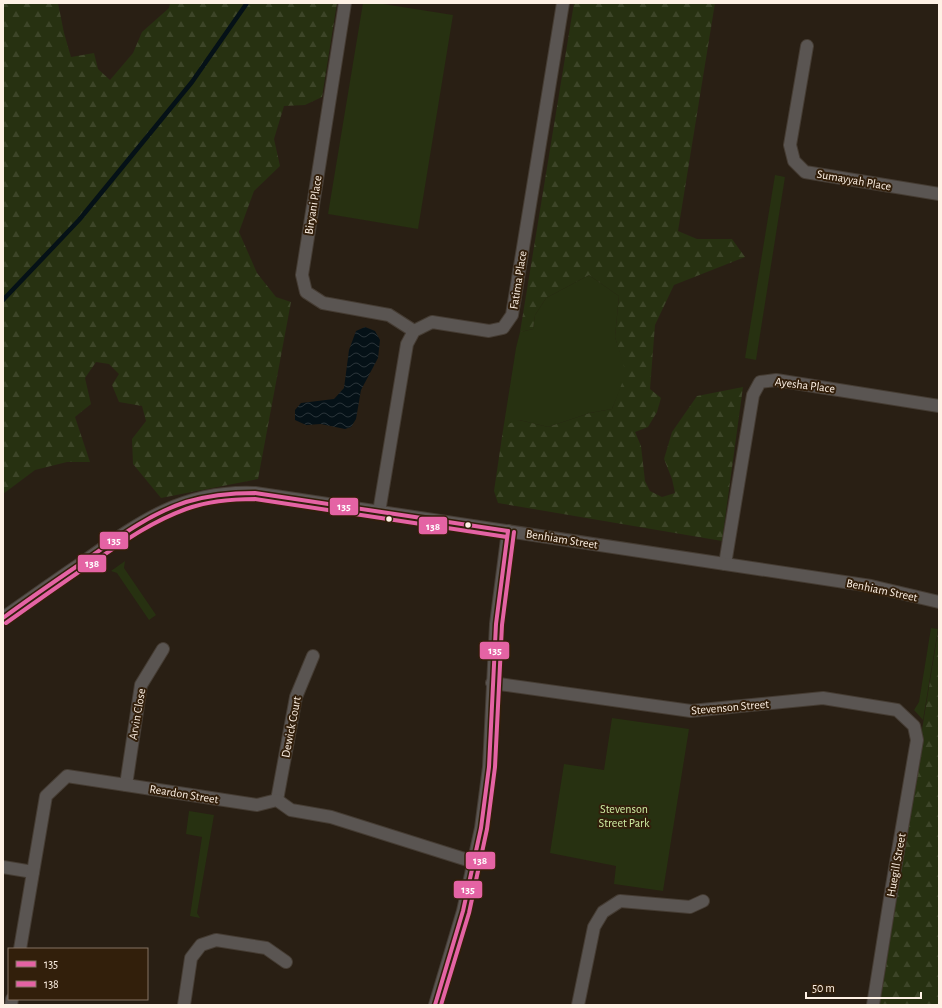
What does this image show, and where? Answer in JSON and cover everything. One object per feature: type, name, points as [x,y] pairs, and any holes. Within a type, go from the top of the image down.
[{"type":"street","name":"Biryani Place","points":[[345,3],[302,275],[306,292],[323,303],[389,315],[414,331]]},
{"type":"street","name":"Fatima Place","points":[[414,331],[432,322],[490,331],[503,328],[512,315],[563,3]]},
{"type":"street","name":"Sumayyah Place","points":[[807,46],[790,145],[794,161],[805,172],[939,194]]},
{"type":"street","points":[[380,512],[407,344],[414,331]]},
{"type":"street","name":"Ayesha Place","points":[[725,564],[753,395],[760,382],[776,380],[939,406]]},
{"type":"street","name":"Benhiam Street","points":[[3,618],[132,527],[178,504],[197,498],[235,492],[255,493],[871,586],[939,602]]},
{"type":"street","points":[[435,1005],[463,911],[481,828],[489,767],[496,624],[508,531]]},
{"type":"street","name":"Arvin Close","points":[[126,785],[141,685],[163,649]]},
{"type":"street","name":"Dewick Court","points":[[277,800],[296,697],[313,656]]},
{"type":"street","name":"Stevenson Street","points":[[492,683],[691,711],[823,698],[897,710],[914,726]]},
{"type":"street","name":"Huegill Street","points":[[873,1005],[917,740],[914,726]]},
{"type":"street","name":"Reardon Street","points":[[20,948],[46,796],[67,776],[257,805],[277,800]]},
{"type":"street","points":[[277,800],[291,810],[332,818],[474,862]]},
{"type":"street","points":[[3,867],[33,872]]},
{"type":"street","points":[[578,1005],[594,927],[603,912],[620,901],[690,907],[703,901]]},
{"type":"street","points":[[184,1005],[191,958],[201,945],[216,940],[266,948],[286,962]]},
{"type":"green space","points":[[3,3],[58,3],[71,57],[94,53],[98,69],[110,80],[133,53],[142,32],[169,8],[170,3],[337,3],[322,97],[305,105],[284,106],[274,139],[280,166],[254,191],[239,232],[257,273],[276,297],[291,302],[258,479],[161,498],[133,464],[132,439],[146,421],[142,406],[119,402],[112,385],[119,374],[109,364],[96,362],[85,378],[91,404],[75,417],[90,462],[67,462],[35,470],[3,494]]},
{"type":"green space","points":[[363,3],[377,3],[453,15],[418,229],[328,214]]},
{"type":"green space","points":[[574,3],[715,3],[678,231],[697,239],[732,239],[745,257],[674,285],[655,325],[650,389],[661,398],[657,412],[648,427],[635,432],[641,446],[645,481],[650,491],[662,497],[675,493],[672,479],[664,459],[672,432],[697,396],[743,387],[722,541],[498,503],[494,491],[503,430],[508,424],[519,420],[548,427],[590,413],[612,409],[626,373],[615,337],[619,296],[589,275],[546,298],[535,315],[533,329],[520,332]]},
{"type":"green space","points":[[775,175],[785,177],[756,360],[745,358]]},
{"type":"green space","points":[[589,275],[619,296],[615,337],[627,373],[612,409],[590,413],[548,427],[519,420],[503,430],[516,348],[520,332],[533,329],[535,315],[546,298]]},
{"type":"green space","points":[[125,561],[124,568],[156,615],[149,620],[117,573],[111,571]]},
{"type":"green space","points":[[939,626],[939,1005],[877,1005]]},
{"type":"green space","points":[[931,628],[938,629],[923,720],[914,710],[919,702]]},
{"type":"green space","name":"Stevenson Street Park","points":[[612,718],[689,729],[663,891],[614,884],[616,866],[550,853],[564,764],[604,770]]},
{"type":"green space","points":[[189,811],[214,815],[197,913],[200,918],[190,916],[202,837],[186,834]]},
{"type":"water","points":[[365,327],[375,331],[380,340],[378,358],[361,390],[356,419],[351,427],[345,429],[321,424],[306,425],[295,420],[295,410],[301,403],[334,399],[344,388],[349,350],[356,331]]},
{"type":"waterway","points":[[3,300],[79,220],[192,82],[247,3]]},
{"type":"transit line","name":"135","points":[[3,618],[134,527],[172,507],[212,496],[255,493],[508,531]]},
{"type":"transit line","name":"138","points":[[6,623],[136,534],[173,514],[194,506],[211,502],[255,499],[507,537]]},
{"type":"transit line","name":"135","points":[[435,1005],[463,911],[481,828],[489,767],[496,624],[508,531]]},
{"type":"transit line","name":"138","points":[[441,1005],[469,913],[487,829],[495,767],[502,625],[514,532]]}]
